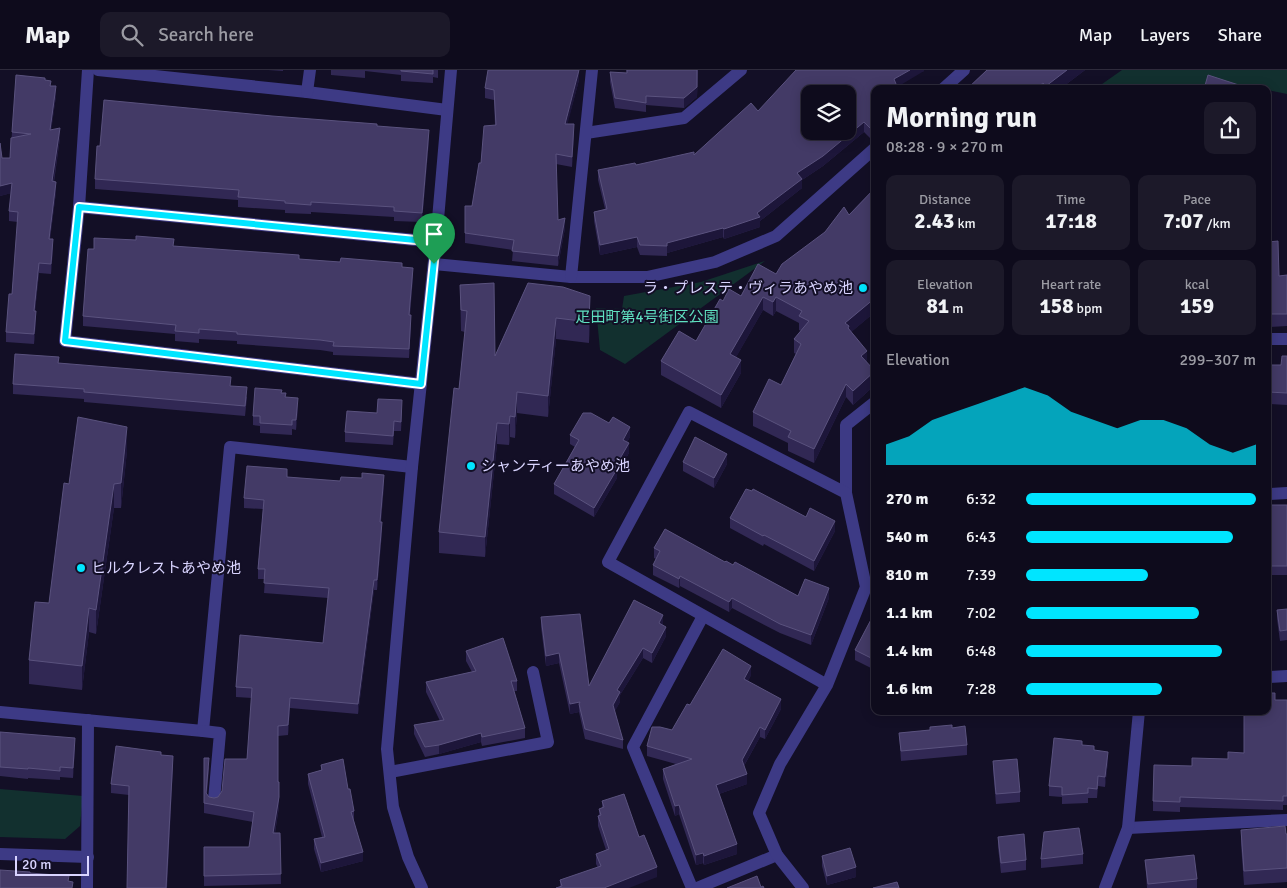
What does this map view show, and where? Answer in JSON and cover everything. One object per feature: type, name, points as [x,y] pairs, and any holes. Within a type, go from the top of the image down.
[{"type":"street","points":[[88,70],[79,207],[65,341],[421,384]]},
{"type":"street","points":[[98,70],[307,92],[448,110]]},
{"type":"street","points":[[307,92],[310,70]]},
{"type":"street","points":[[422,888],[408,857],[393,807],[387,749],[412,467],[434,264],[451,70]]},
{"type":"street","points":[[571,277],[592,70]]},
{"type":"street","points":[[586,133],[684,118],[741,70]]},
{"type":"street","points":[[947,85],[964,70]]},
{"type":"street","points":[[434,264],[571,277],[647,277],[715,262],[776,236],[871,152]]},
{"type":"street","points":[[79,207],[436,242]]},
{"type":"street","points":[[1271,340],[1287,339]]},
{"type":"street","points":[[803,888],[777,855],[760,814],[780,764],[827,685],[866,587],[846,493],[846,425],[871,405]]},
{"type":"street","points":[[827,685],[608,562],[689,412],[846,493]]},
{"type":"street","points":[[203,731],[230,447],[412,467]]},
{"type":"street","points":[[1271,494],[1287,493]]},
{"type":"street","points":[[692,888],[633,747],[703,616]]},
{"type":"street","points":[[390,772],[548,742],[533,672]]},
{"type":"street","points":[[1271,676],[1287,676]]},
{"type":"street","points":[[0,712],[220,733],[214,800]]},
{"type":"street","points":[[1105,888],[1128,828],[1139,715]]},
{"type":"street","points":[[87,888],[88,720]]},
{"type":"street","points":[[1128,828],[1287,820]]},
{"type":"street","points":[[0,854],[88,856]]},
{"type":"street","points":[[698,888],[777,855]]},
{"type":"green space","points":[[1122,70],[1287,70],[1287,94],[1271,91],[1271,85],[1238,85],[1211,80],[1207,85],[1101,85]]},
{"type":"green space","name":"疋田町第4号街区公園","points":[[765,261],[625,364],[600,350],[596,308],[622,309],[624,296],[701,282]]},
{"type":"green space","points":[[0,789],[83,796],[80,826],[65,839],[0,837]]},
{"type":"building","points":[[433,70],[433,74],[401,71]]},
{"type":"building","points":[[488,70],[579,70],[565,124],[574,124],[572,157],[556,154],[558,220],[565,218],[558,256],[512,251],[514,240],[465,233],[465,206],[472,206],[479,163],[481,163],[484,126],[496,125],[494,90],[485,88]]},
{"type":"building","points":[[627,70],[697,70],[697,87],[684,98],[646,96],[646,103],[615,98],[610,72],[627,73]]},
{"type":"building","points":[[796,70],[910,70],[894,79],[896,85],[871,85],[870,128],[864,122],[856,129],[856,85],[801,85],[801,140],[842,140],[823,156],[797,173],[802,179],[757,213],[760,217],[724,229],[667,243],[667,246],[640,245],[637,237],[600,245],[594,212],[607,209],[598,170],[635,163],[636,165],[694,152],[694,155],[751,103],[758,111]]},
{"type":"building","points":[[987,70],[1067,70],[1047,85],[1043,83],[1040,85],[971,85]]},
{"type":"building","points":[[16,75],[45,78],[45,80],[51,81],[50,86],[56,86],[50,130],[60,128],[52,181],[56,182],[49,239],[53,239],[51,264],[39,263],[34,311],[36,311],[34,334],[6,332],[9,294],[12,294],[18,212],[9,211],[12,183],[0,186],[0,143],[2,158],[10,158],[11,138],[31,134],[12,132]]},
{"type":"building","points":[[1208,75],[1239,85],[1205,85]]},
{"type":"building","points":[[104,100],[429,130],[422,213],[394,211],[394,207],[311,202],[311,205],[285,203],[285,201],[238,197],[239,190],[95,179],[97,146],[100,146]]},
{"type":"building","points":[[871,192],[871,301],[845,323],[867,351],[861,356],[871,367],[871,375],[853,391],[846,384],[814,449],[788,437],[791,431],[753,412],[769,379],[781,385],[801,344],[794,339],[809,321],[799,316],[802,311],[776,297],[773,302],[763,297],[730,354],[741,360],[721,395],[661,361],[679,331],[696,341],[720,299],[723,301],[729,289],[741,296],[758,264],[776,274],[782,264],[825,232],[844,207],[849,215]]},
{"type":"building","points":[[136,236],[174,239],[173,246],[299,255],[299,259],[340,262],[341,258],[402,263],[402,267],[413,268],[409,315],[411,315],[409,349],[333,346],[334,342],[320,340],[237,334],[237,332],[199,329],[199,333],[175,331],[176,325],[83,316],[88,249],[94,249],[94,238],[136,240]]},
{"type":"building","points":[[1278,241],[1279,276],[1287,275],[1287,314],[1271,314],[1271,242]]},
{"type":"building","points":[[494,283],[495,356],[528,283],[563,287],[590,296],[589,322],[556,318],[548,396],[517,392],[515,417],[510,416],[509,424],[497,423],[485,537],[439,532],[454,388],[459,389],[467,311],[461,310],[460,285]]},
{"type":"building","points":[[15,354],[59,357],[58,363],[231,377],[230,386],[247,387],[245,406],[84,392],[84,389],[13,384]]},
{"type":"building","points":[[1282,356],[1287,356],[1287,393],[1271,392],[1271,365],[1281,365]]},
{"type":"building","points":[[255,388],[282,390],[281,393],[286,393],[285,397],[298,398],[296,420],[292,420],[292,425],[260,423],[260,416],[253,416]]},
{"type":"building","points":[[378,399],[402,400],[401,422],[394,421],[393,436],[345,432],[347,411],[377,413]]},
{"type":"building","points":[[583,413],[591,413],[609,423],[613,417],[630,427],[623,440],[629,443],[615,467],[617,469],[594,508],[554,484],[579,440],[570,435]]},
{"type":"building","name":"ヒルクレストあやめ池","points":[[78,417],[127,427],[121,483],[114,484],[96,610],[89,608],[82,666],[29,660],[35,602],[49,603],[64,483],[69,484]]},
{"type":"building","points":[[695,437],[727,454],[714,478],[683,462]]},
{"type":"building","points":[[247,466],[287,469],[287,477],[340,481],[341,477],[362,478],[362,473],[384,475],[377,580],[374,580],[358,704],[290,698],[288,725],[278,726],[279,797],[273,833],[280,833],[281,874],[204,876],[204,847],[249,847],[254,812],[204,803],[204,758],[209,758],[206,793],[209,797],[214,798],[218,797],[222,791],[225,759],[247,759],[252,688],[236,687],[240,635],[323,643],[329,588],[264,583],[265,569],[258,569],[264,500],[244,498]]},
{"type":"building","points":[[746,489],[752,491],[753,489],[806,517],[810,508],[835,521],[814,561],[730,518]]},
{"type":"building","points":[[1271,505],[1287,505],[1287,566],[1271,566]]},
{"type":"building","points":[[665,529],[725,562],[733,565],[735,562],[798,596],[805,579],[829,588],[811,635],[780,624],[732,598],[729,602],[680,576],[679,579],[653,565],[660,551],[654,548]]},
{"type":"building","points":[[634,600],[663,615],[659,623],[666,627],[652,653],[643,648],[617,690],[620,692],[613,705],[623,740],[585,729],[580,702],[570,704],[559,653],[546,656],[541,617],[580,614],[589,686]]},
{"type":"building","points":[[1287,609],[1287,630],[1280,631],[1277,610]]},
{"type":"building","points":[[871,620],[871,658],[855,650]]},
{"type":"building","points":[[503,638],[517,681],[511,681],[525,728],[482,737],[481,733],[425,747],[414,725],[444,720],[426,682],[476,671],[466,651]]},
{"type":"building","points":[[723,649],[751,666],[744,679],[781,699],[765,730],[760,727],[742,760],[747,774],[716,785],[737,844],[704,856],[703,853],[696,855],[679,805],[675,806],[663,769],[692,759],[647,746],[652,727],[672,730],[687,704],[690,705]]},
{"type":"building","points":[[1271,693],[1275,693],[1275,700],[1287,700],[1287,796],[1283,796],[1283,801],[1180,797],[1180,802],[1153,801],[1154,765],[1192,766],[1192,758],[1228,759],[1228,752],[1244,753],[1244,715],[1271,715]]},
{"type":"building","points":[[952,725],[952,728],[965,726],[967,745],[901,751],[899,733],[930,730],[930,727]]},
{"type":"building","points":[[0,732],[75,738],[73,768],[60,767],[60,771],[0,767]]},
{"type":"building","points":[[1054,738],[1082,741],[1082,745],[1094,746],[1094,750],[1108,752],[1105,777],[1098,776],[1097,789],[1088,788],[1088,793],[1062,795],[1062,787],[1049,786]]},
{"type":"building","points":[[116,746],[161,752],[161,755],[173,756],[166,888],[127,888],[129,786],[111,784]]},
{"type":"building","points":[[343,759],[354,811],[351,812],[363,852],[321,863],[314,839],[325,837],[308,774],[322,770],[321,765]]},
{"type":"building","points":[[1017,759],[1020,792],[996,794],[993,761]]},
{"type":"building","points":[[624,794],[639,837],[644,835],[657,867],[604,888],[556,888],[562,886],[560,880],[601,866],[596,854],[609,849],[598,816],[601,815],[599,809],[604,807],[602,801]]},
{"type":"building","points":[[1285,826],[1287,834],[1287,868],[1244,871],[1241,830]]},
{"type":"building","points":[[1079,828],[1083,854],[1041,859],[1044,832]]},
{"type":"building","points":[[1024,834],[1026,860],[1001,863],[998,837]]},
{"type":"building","points":[[850,848],[856,867],[827,876],[822,856]]},
{"type":"building","points":[[1194,855],[1197,879],[1148,884],[1145,860]]},
{"type":"building","points":[[0,870],[69,876],[68,881],[73,882],[72,888],[0,888]]},
{"type":"building","points":[[757,876],[761,887],[763,886],[764,888],[727,888]]},
{"type":"building","points":[[897,882],[899,888],[873,888]]},
{"type":"place","name":"ラ・プレステ・ヴィラあやめ池","points":[[863,288]]},
{"type":"place","name":"シャンティーあやめ池","points":[[471,466]]},
{"type":"place","name":"ヒルクレストあやめ池","points":[[81,568]]},
{"type":"route","points":[[79,207],[436,242],[434,264],[421,384],[65,341],[79,207]]}]
